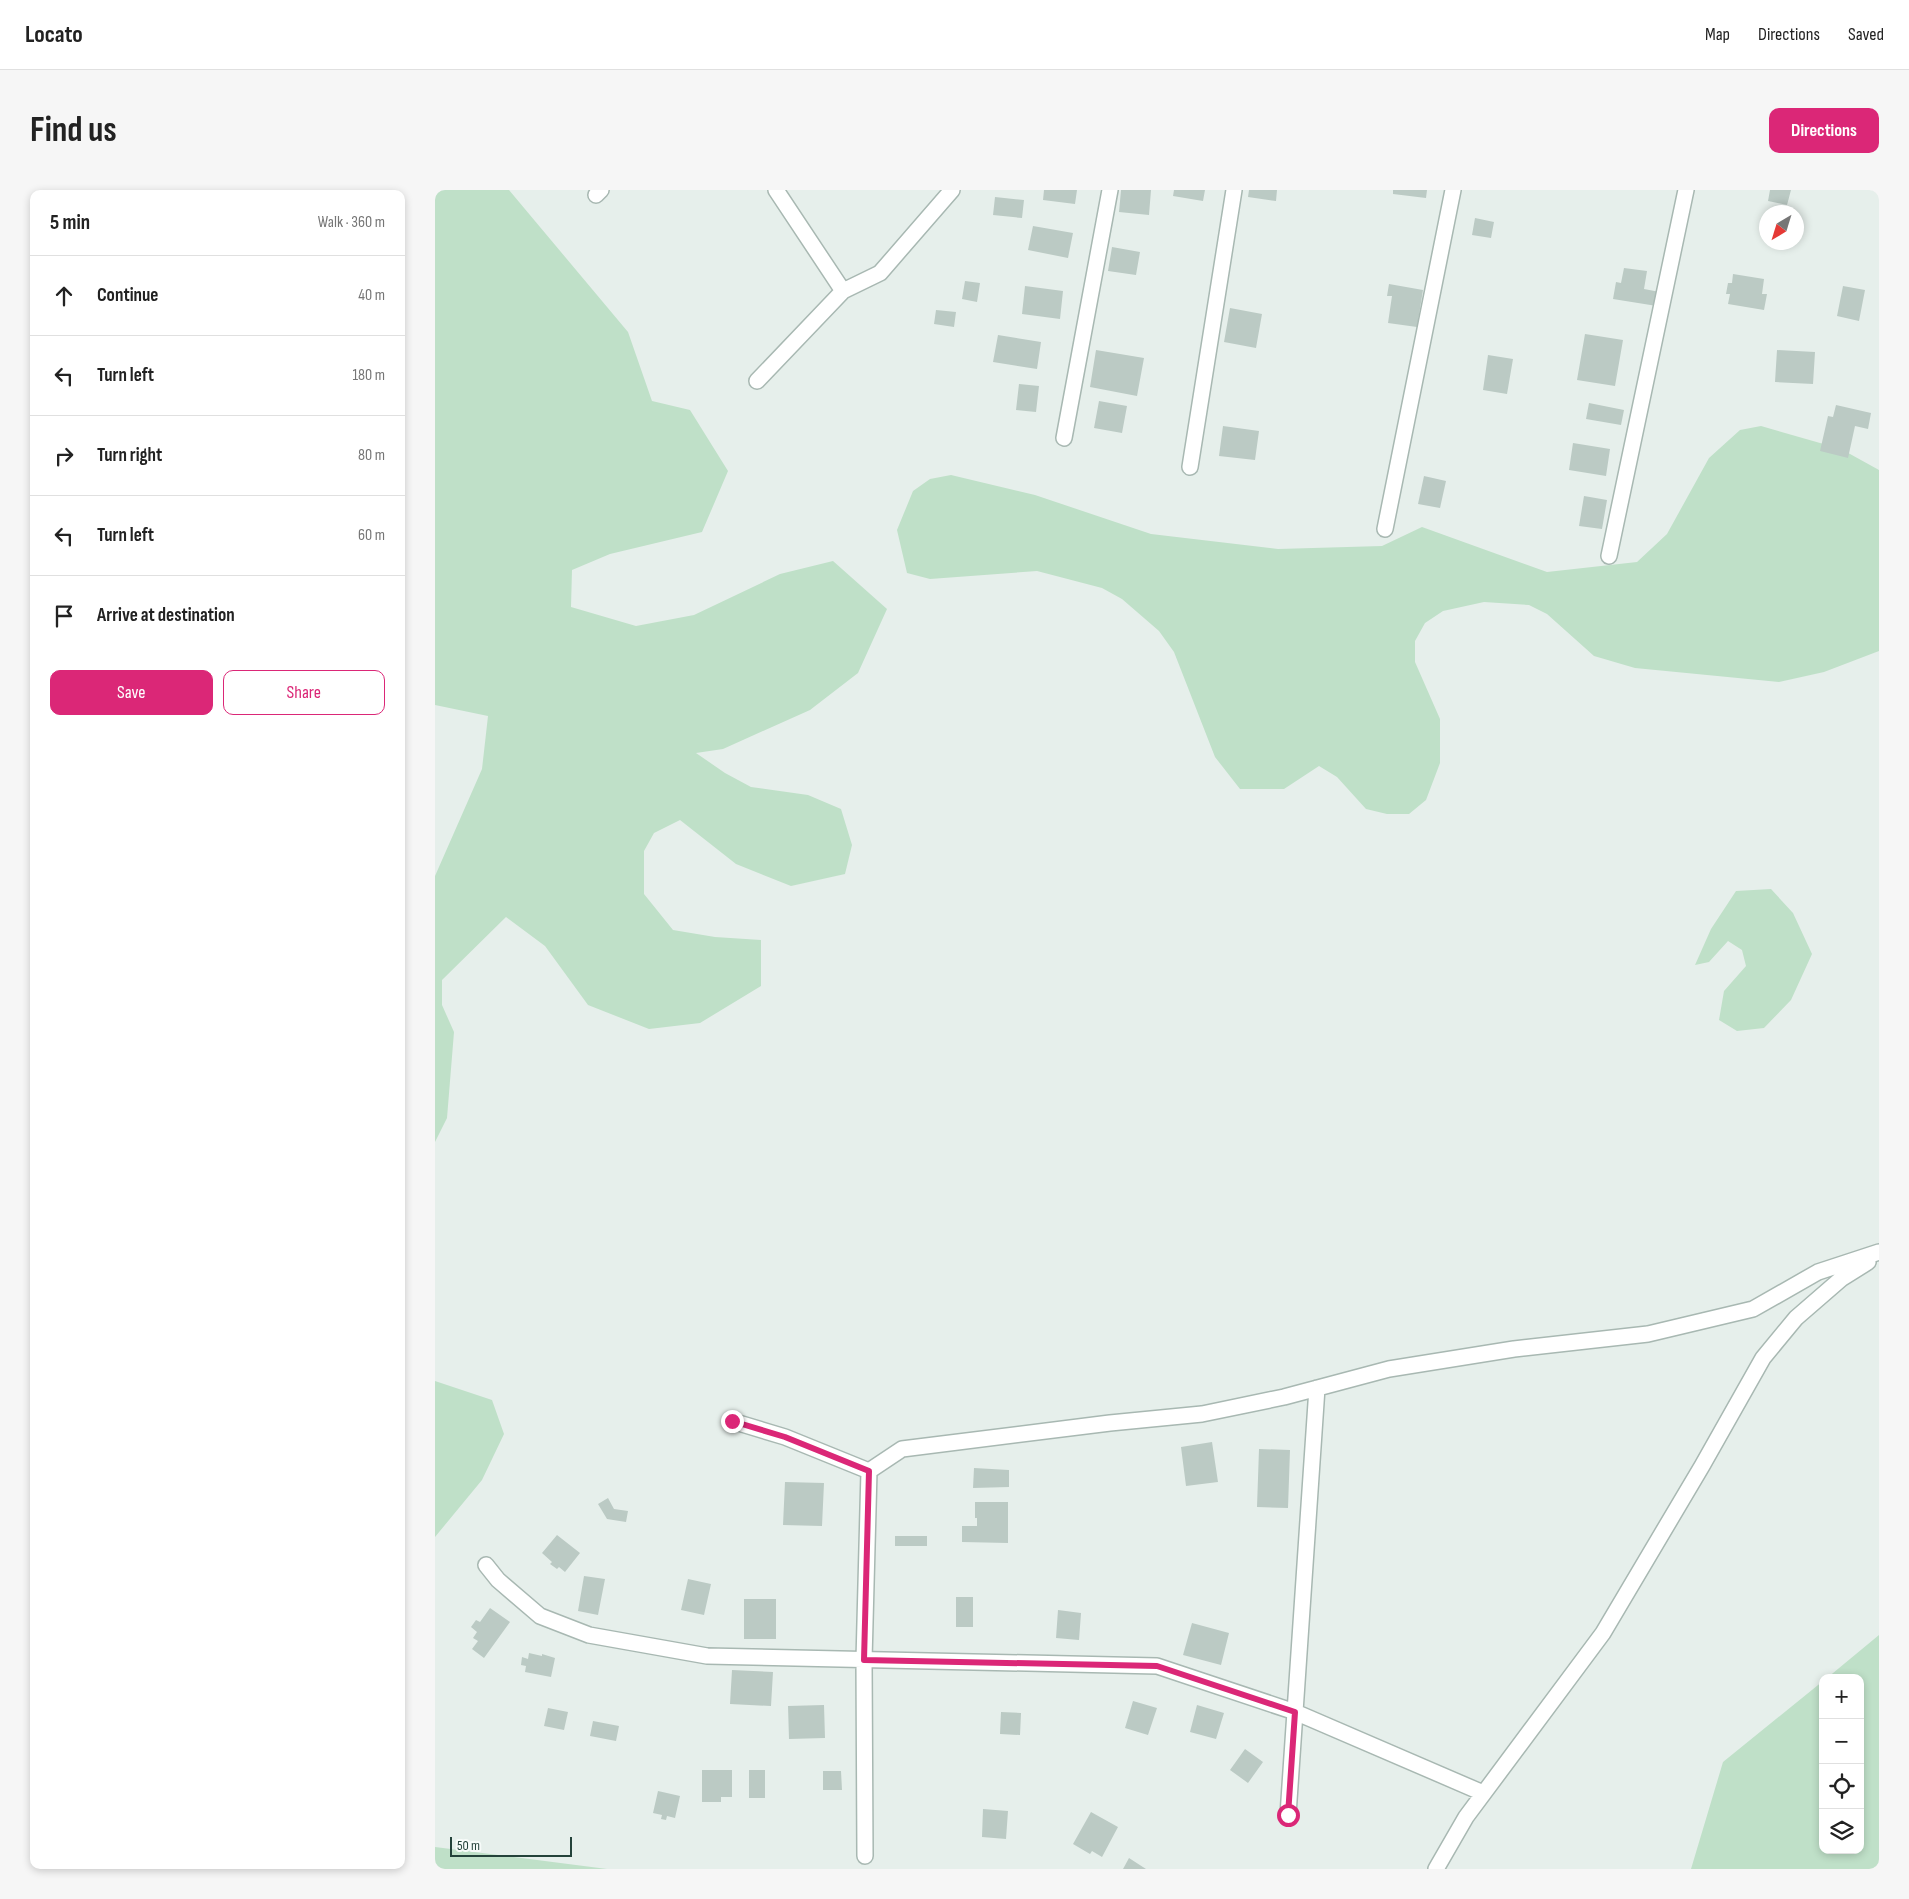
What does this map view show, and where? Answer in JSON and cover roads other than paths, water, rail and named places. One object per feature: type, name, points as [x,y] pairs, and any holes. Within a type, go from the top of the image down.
[{"type":"street","points":[[776,190],[843,291]]},
{"type":"street","points":[[757,381],[843,291],[880,273],[952,190]]},
{"type":"street","points":[[1064,438],[1110,190]]},
{"type":"street","points":[[1189,467],[1234,190]]},
{"type":"street","points":[[1385,529],[1453,190]]},
{"type":"street","points":[[1609,556],[1686,190]]},
{"type":"street","points":[[869,1471],[902,1449],[1110,1423],[1202,1414],[1283,1397],[1389,1369],[1515,1349],[1648,1334],[1753,1309],[1818,1272],[1879,1253]]},
{"type":"street","points":[[1436,1869],[1466,1817],[1603,1633],[1702,1466],[1763,1358],[1797,1318],[1841,1279],[1879,1253]]},
{"type":"street","points":[[1288,1815],[1317,1388]]},
{"type":"street","points":[[732,1421],[785,1437],[869,1471]]},
{"type":"street","points":[[865,1856],[864,1660],[869,1471]]},
{"type":"street","points":[[486,1565],[498,1580],[540,1616],[589,1635],[707,1656],[1157,1666],[1295,1712],[1483,1793]]}]
